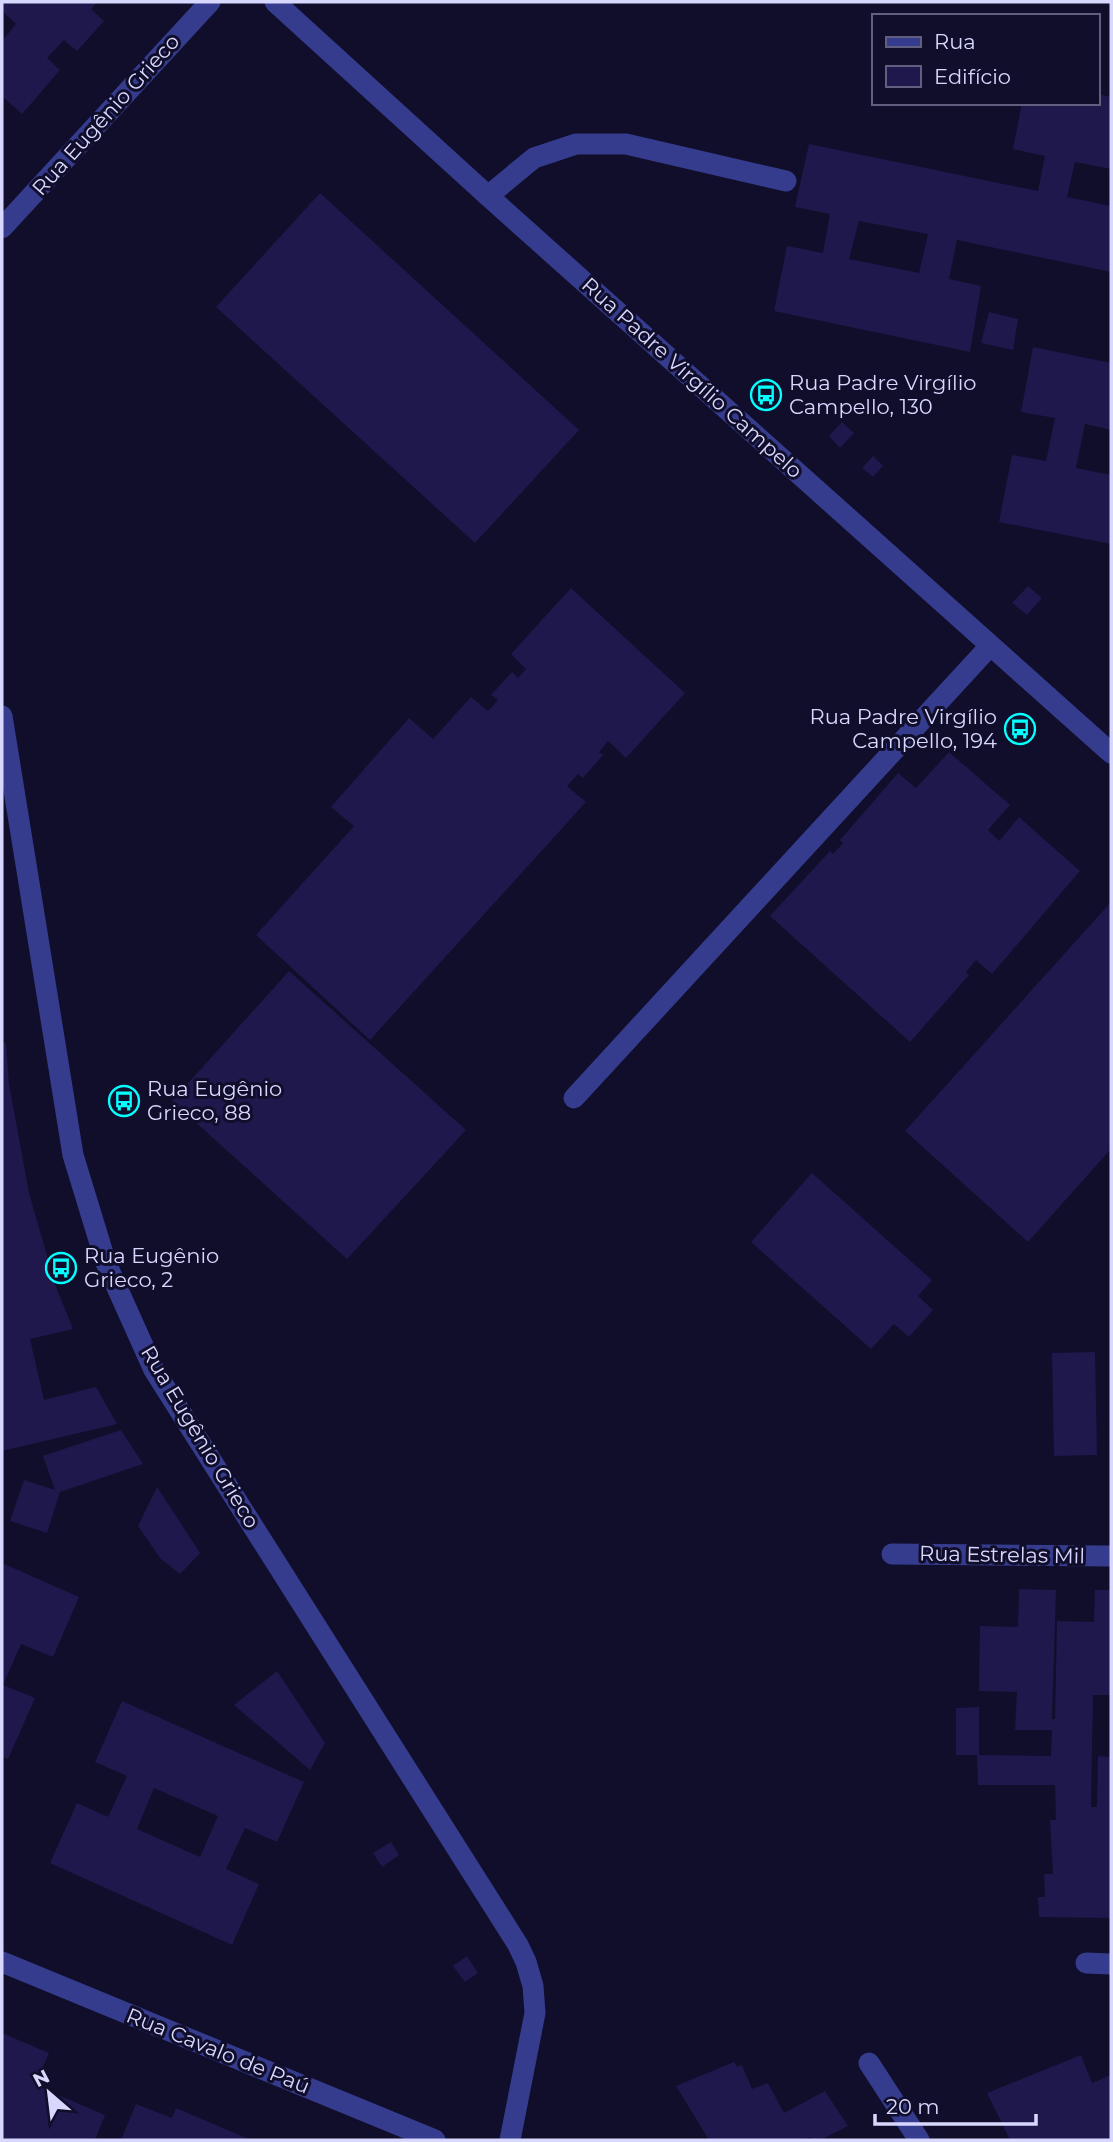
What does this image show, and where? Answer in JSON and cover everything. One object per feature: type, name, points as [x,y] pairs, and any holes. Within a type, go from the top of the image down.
[{"type":"street","name":"Rua Eugênio Grieco","points":[[2,229],[210,2]]},
{"type":"street","name":"Rua Padre Virgílio Campelo","points":[[275,2],[1111,753]]},
{"type":"street","points":[[488,196],[534,158],[576,144],[626,144],[786,181]]},
{"type":"street","points":[[574,1098],[990,646]]},
{"type":"street","name":"Rua Eugênio Grieco","points":[[2,716],[73,1155],[106,1264],[154,1370],[518,1944],[533,1986],[535,2013],[510,2140]]},
{"type":"street","name":"Rua Estrelas Mil","points":[[892,1554],[1111,1556]]},
{"type":"street","name":"Rua Cavalo de Paú","points":[[2,1962],[435,2140]]},
{"type":"street","points":[[1086,1963],[1111,1964]]},
{"type":"street","points":[[869,2063],[919,2140]]},
{"type":"building","points":[[2,2],[97,2],[91,9],[104,21],[77,51],[64,40],[47,58],[60,70],[22,114],[2,96],[2,41],[16,24],[2,11]]},
{"type":"building","points":[[1099,94],[1111,97],[1111,169],[1075,162],[1067,197],[1111,206],[1111,272],[957,240],[949,279],[981,286],[970,352],[774,311],[787,246],[823,253],[830,214],[795,207],[809,144],[1038,191],[1045,156],[1013,149],[1022,105],[1099,105]],"holes":[[[859,221],[928,234],[919,273],[849,259]]]},
{"type":"building","points":[[320,193],[579,430],[475,543],[216,307]]},
{"type":"building","points":[[989,312],[1018,319],[1013,350],[981,343]]},
{"type":"building","points":[[1033,347],[1111,363],[1111,430],[1085,424],[1076,468],[1111,475],[1111,544],[999,522],[1012,455],[1046,461],[1055,418],[1021,412]]},
{"type":"building","points":[[842,422],[854,433],[840,448],[829,436]]},
{"type":"building","points":[[873,456],[883,466],[873,477],[862,468]]},
{"type":"building","points":[[1028,586],[1042,598],[1027,615],[1012,603]]},
{"type":"building","points":[[571,588],[685,693],[626,758],[608,741],[599,752],[603,755],[583,778],[578,774],[567,786],[586,802],[370,1040],[256,935],[354,826],[331,807],[409,718],[433,739],[471,697],[488,711],[498,700],[491,695],[512,672],[518,678],[526,669],[511,654]]},
{"type":"building","points":[[949,752],[1010,805],[988,830],[999,841],[1019,817],[1080,871],[992,974],[976,960],[966,972],[969,975],[910,1042],[770,916],[830,851],[833,854],[843,843],[840,840],[898,773],[916,788]]},
{"type":"building","points":[[1111,902],[1111,1149],[1028,1242],[905,1131]]},
{"type":"building","points":[[289,971],[466,1130],[347,1259],[172,1101]]},
{"type":"building","points":[[2,1043],[6,1043],[9,1084],[29,1193],[56,1287],[73,1329],[30,1339],[44,1400],[96,1387],[117,1424],[2,1451]]},
{"type":"building","points":[[812,1173],[932,1280],[918,1296],[933,1310],[909,1337],[894,1324],[871,1349],[751,1242]]},
{"type":"building","points":[[1095,1352],[1097,1455],[1054,1456],[1052,1353]]},
{"type":"building","points":[[121,1430],[143,1464],[60,1492],[47,1533],[10,1521],[24,1480],[55,1490],[43,1456]]},
{"type":"building","points":[[157,1487],[200,1553],[180,1574],[161,1559],[138,1526]]},
{"type":"building","points":[[2,1563],[79,1597],[53,1657],[21,1644],[3,1685],[35,1698],[8,1759],[2,1756]]},
{"type":"building","points":[[1019,1589],[1056,1590],[1052,1719],[1055,1719],[1057,1621],[1094,1622],[1095,1590],[1111,1590],[1111,1695],[1093,1695],[1091,1807],[1097,1807],[1098,1756],[1111,1757],[1111,1918],[1039,1917],[1038,1897],[1045,1897],[1044,1874],[1053,1874],[1050,1820],[1056,1820],[1055,1785],[978,1785],[977,1755],[1051,1756],[1052,1730],[1015,1730],[1017,1692],[979,1691],[980,1626],[1018,1627]]},
{"type":"building","points":[[277,1671],[325,1743],[310,1770],[234,1705]]},
{"type":"building","points":[[122,1701],[304,1782],[277,1842],[245,1828],[226,1869],[259,1884],[232,1945],[50,1863],[77,1803],[108,1817],[127,1776],[95,1762]],"holes":[[[154,1788],[218,1816],[200,1857],[137,1829]]]},
{"type":"building","points":[[979,1707],[979,1755],[956,1755],[956,1708]]},
{"type":"building","points":[[391,1842],[399,1855],[382,1867],[373,1853]]},
{"type":"building","points":[[467,1956],[478,1973],[465,1982],[453,1966]]},
{"type":"building","points":[[2,2033],[49,2053],[35,2085],[105,2115],[95,2140],[2,2138]]},
{"type":"building","points":[[1081,2055],[1092,2083],[1111,2075],[1111,2140],[1010,2140],[987,2093]]},
{"type":"building","points":[[734,2062],[737,2067],[742,2065],[752,2089],[768,2083],[784,2113],[825,2091],[848,2126],[820,2140],[812,2140],[810,2137],[803,2140],[709,2140],[676,2086]]},
{"type":"building","points":[[136,2104],[172,2118],[176,2108],[251,2140],[121,2140]]},
{"type":"place","name":"Rua Padre Virgílio Campello, 130","points":[[766,395]]},
{"type":"place","name":"Rua Padre Virgílio Campello, 194","points":[[1020,729]]},
{"type":"place","name":"Rua Eugênio Grieco, 88","points":[[124,1101]]},
{"type":"place","name":"Rua Eugênio Grieco, 2","points":[[61,1268]]}]
